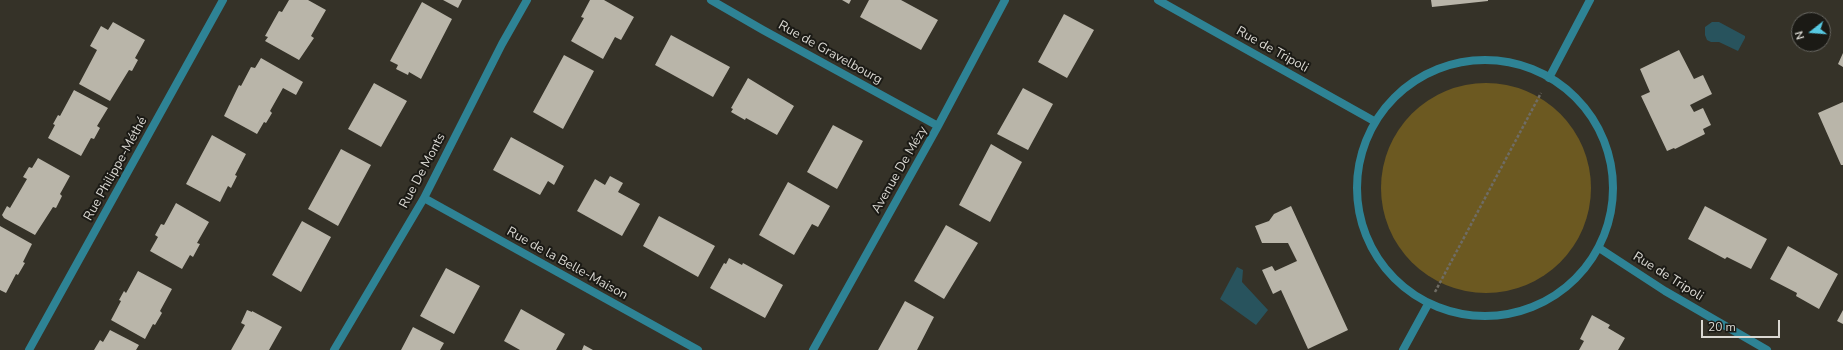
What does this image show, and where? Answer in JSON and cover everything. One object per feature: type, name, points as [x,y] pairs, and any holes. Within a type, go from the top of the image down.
[{"type":"street","name":"Rue Philippe-Méthé","points":[[29,350],[223,0]]},
{"type":"street","name":"Rue De Monts","points":[[334,350],[424,198],[502,44],[527,0]]},
{"type":"street","name":"Rue de Gravelbourg","points":[[711,0],[938,126]]},
{"type":"street","name":"Avenue De Mézy","points":[[813,350],[938,126],[1004,0]]},
{"type":"street","name":"Rue de Tripoli","points":[[1158,0],[1374,121]]},
{"type":"street","points":[[1549,78],[1590,0]]},
{"type":"street","points":[[1470,59],[1509,61],[1549,78],[1578,98],[1601,131],[1613,170],[1612,210],[1599,248],[1575,281],[1542,304],[1503,316],[1462,315],[1427,306],[1391,276],[1368,241],[1357,201],[1357,194],[1359,160],[1374,121],[1400,91],[1432,69],[1470,59]]},
{"type":"street","name":"Rue de la Belle-Maison","points":[[424,198],[698,350]]},
{"type":"street","name":"Rue de Tripoli","points":[[1599,248],[1665,291],[1767,350]]},
{"type":"street","points":[[1403,350],[1427,306]]},
{"type":"path","points":[[1427,306],[1549,78]]},
{"type":"shaded area","points":[[1486,83],[1506,85],[1535,95],[1553,107],[1567,121],[1583,148],[1589,168],[1591,188],[1589,208],[1579,237],[1567,255],[1553,269],[1526,285],[1506,291],[1486,293],[1466,291],[1437,281],[1419,269],[1405,255],[1389,228],[1383,208],[1381,188],[1383,168],[1393,139],[1405,121],[1419,107],[1446,91],[1466,85]]},
{"type":"water","points":[[1712,22],[1719,22],[1745,36],[1738,51],[1719,42],[1711,42],[1707,40],[1705,35],[1705,27]]},
{"type":"water","points":[[1237,267],[1243,270],[1242,282],[1268,310],[1256,325],[1220,299]]},
{"type":"building","points":[[289,0],[308,0],[326,10],[311,36],[314,38],[299,60],[265,41],[268,37],[265,36],[279,11],[282,12]]},
{"type":"building","points":[[443,0],[462,0],[458,8]]},
{"type":"building","points":[[590,0],[604,0],[634,17],[621,40],[615,37],[603,59],[571,41],[584,18],[581,17]]},
{"type":"building","points":[[842,0],[851,0],[849,4]]},
{"type":"building","points":[[869,0],[901,0],[938,20],[921,50],[860,17]]},
{"type":"building","points":[[1431,0],[1488,0],[1488,1],[1432,7]]},
{"type":"building","points":[[422,2],[452,19],[421,79],[409,72],[408,75],[396,69],[398,65],[390,61]]},
{"type":"building","points":[[1064,14],[1094,30],[1067,78],[1038,62]]},
{"type":"building","points":[[113,22],[145,40],[135,58],[138,60],[132,71],[129,70],[110,101],[79,84],[97,50],[90,46],[101,26],[108,30]]},
{"type":"building","points":[[671,35],[730,67],[713,97],[655,65]]},
{"type":"building","points":[[1679,50],[1694,79],[1703,75],[1712,94],[1690,105],[1694,112],[1703,108],[1711,125],[1703,129],[1705,134],[1675,149],[1674,148],[1667,151],[1641,96],[1650,92],[1640,69]]},
{"type":"building","points":[[1843,53],[1843,67],[1838,64]]},
{"type":"building","points":[[564,55],[594,71],[563,129],[533,112]]},
{"type":"building","points":[[261,58],[303,82],[296,95],[283,88],[270,111],[272,113],[266,123],[264,122],[257,134],[224,116],[239,85],[241,86],[251,67],[255,68]]},
{"type":"building","points":[[748,78],[794,106],[777,135],[746,118],[745,120],[731,112],[733,109],[731,108]]},
{"type":"building","points":[[374,83],[407,101],[381,147],[348,129]]},
{"type":"building","points":[[1023,88],[1053,104],[1028,150],[997,134]]},
{"type":"building","points":[[74,90],[108,108],[97,126],[100,128],[94,139],[91,138],[81,156],[48,138],[55,125],[53,124],[58,115],[60,116]]},
{"type":"building","points":[[1843,102],[1843,165],[1841,165],[1818,113]]},
{"type":"building","points":[[833,125],[863,141],[837,189],[807,172]]},
{"type":"building","points":[[212,135],[246,154],[235,175],[237,176],[231,188],[228,186],[220,202],[186,184]]},
{"type":"building","points":[[511,137],[564,166],[554,185],[548,181],[540,195],[493,170]]},
{"type":"building","points":[[991,144],[1022,162],[990,222],[959,205]]},
{"type":"building","points":[[341,149],[371,165],[338,226],[308,209]]},
{"type":"building","points":[[38,158],[70,176],[60,194],[62,196],[56,208],[53,207],[35,235],[4,218],[2,215],[7,206],[10,208],[27,179],[23,177],[29,167],[32,168]]},
{"type":"building","points":[[610,176],[623,183],[618,192],[640,204],[622,236],[577,211],[595,179],[605,185]]},
{"type":"building","points":[[788,182],[830,206],[818,227],[812,224],[794,255],[759,235]]},
{"type":"building","points":[[176,203],[209,222],[197,243],[200,244],[193,257],[190,255],[182,269],[150,251],[158,237],[155,235],[161,224],[164,225]]},
{"type":"building","points":[[1291,206],[1348,330],[1308,349],[1281,290],[1273,294],[1262,270],[1272,266],[1275,271],[1297,261],[1288,243],[1262,243],[1255,226],[1269,221],[1274,214]]},
{"type":"building","points":[[1705,206],[1767,239],[1751,269],[1727,257],[1725,259],[1688,239]]},
{"type":"building","points":[[659,216],[715,246],[698,277],[643,246]]},
{"type":"building","points":[[302,221],[331,237],[301,292],[272,275]]},
{"type":"building","points":[[946,225],[978,243],[944,299],[914,281]]},
{"type":"building","points":[[0,226],[32,244],[23,262],[25,263],[18,275],[16,274],[6,293],[0,290]]},
{"type":"building","points":[[1788,246],[1838,274],[1819,309],[1796,296],[1797,293],[1770,279]]},
{"type":"building","points":[[729,258],[742,265],[743,263],[783,285],[765,318],[710,288],[724,263],[726,264]]},
{"type":"building","points":[[446,268],[480,286],[454,334],[420,316]]},
{"type":"building","points":[[138,271],[172,289],[160,311],[162,313],[155,325],[153,324],[145,339],[111,320],[121,301],[119,300],[124,291],[126,293]]},
{"type":"building","points":[[905,301],[934,317],[917,350],[878,350]]},
{"type":"building","points":[[521,309],[565,334],[556,350],[520,350],[504,341]]},
{"type":"building","points":[[247,310],[252,311],[282,327],[269,350],[231,350],[245,325],[241,323]]},
{"type":"building","points":[[1843,310],[1843,324],[1837,321]]},
{"type":"building","points":[[1592,315],[1610,325],[1608,328],[1625,338],[1618,350],[1579,350],[1584,341],[1580,339]]},
{"type":"building","points":[[413,327],[444,343],[440,350],[401,350]]},
{"type":"building","points":[[110,330],[139,345],[136,350],[94,350],[100,340],[103,342]]},
{"type":"building","points":[[584,345],[593,350],[582,350]]}]
